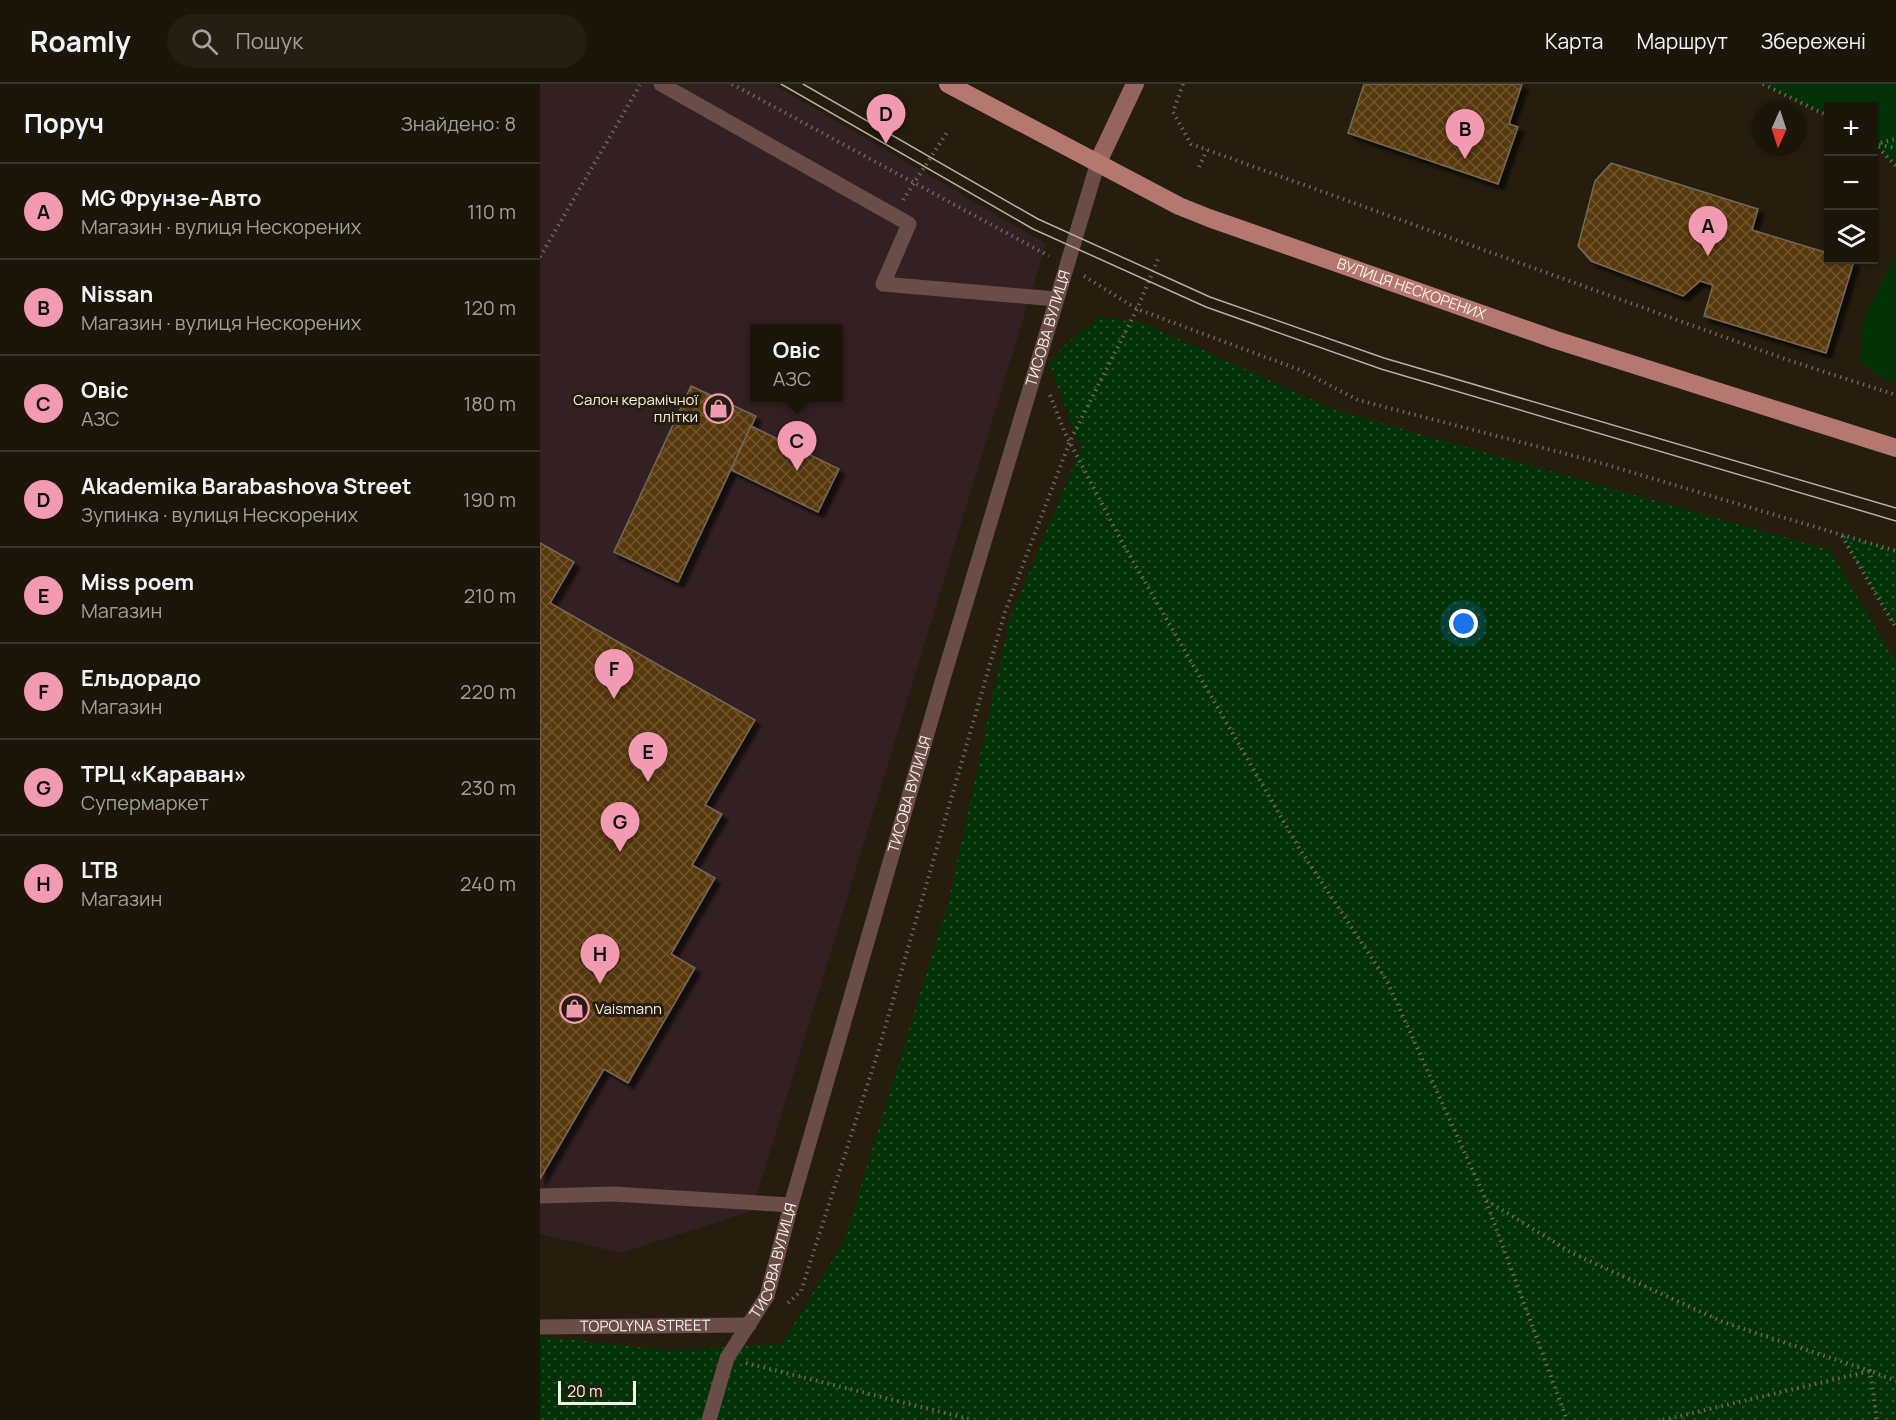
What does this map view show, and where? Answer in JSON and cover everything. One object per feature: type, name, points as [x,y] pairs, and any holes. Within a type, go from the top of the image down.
[{"type":"main road","name":"ВУЛИЦЯ НЕСКОРЕНИХ","points":[[948,84],[1179,206],[1556,340],[1896,448]]},
{"type":"street","points":[[1098,162],[1135,84]]},
{"type":"lane","points":[[661,84],[909,224],[883,284],[1056,299]]},
{"type":"lane","name":"ТИСОВА ВУЛИЦЯ","points":[[709,1420],[727,1358],[767,1296],[791,1205],[1036,364],[1098,162]]},
{"type":"lane","points":[[540,1196],[613,1194],[791,1205]]},
{"type":"lane","name":"TOPOLYNA STREET","points":[[540,1327],[749,1324]]},
{"type":"path","points":[[540,257],[641,84]]},
{"type":"path","points":[[732,84],[1066,265],[1137,309],[1300,370],[1358,400],[1594,461],[1896,551]]},
{"type":"path","points":[[1183,84],[1173,112],[1191,144],[1785,359],[1896,396]]},
{"type":"path","points":[[1763,84],[1824,114]]},
{"type":"path","points":[[894,216],[948,131]]},
{"type":"path","points":[[1878,142],[1896,140]]},
{"type":"path","points":[[1878,144],[1896,148]]},
{"type":"path","points":[[1878,147],[1896,166]]},
{"type":"path","points":[[1199,167],[1207,150]]},
{"type":"path","points":[[784,1306],[801,1291],[878,1052],[1005,612],[1070,441],[1137,309],[1158,259]]},
{"type":"path","points":[[1036,364],[1070,441],[1123,544],[1294,838],[1387,981],[1486,1200],[1567,1420]]},
{"type":"path","points":[[1842,535],[1896,628]]},
{"type":"path","points":[[540,722],[551,728]]},
{"type":"path","points":[[1486,1200],[1572,1252],[1723,1322],[1896,1381]]},
{"type":"path","points":[[727,1358],[973,1420]]},
{"type":"path","points":[[1663,1420],[1870,1371]]},
{"type":"path","points":[[1870,1371],[1877,1420]]},
{"type":"shaded area","points":[[540,84],[773,84],[1046,244],[752,1211],[621,1253],[540,1234]]},
{"type":"green space","points":[[1763,84],[1896,84],[1896,166],[1878,147],[1878,102],[1824,102],[1824,114],[1806,105],[1806,102],[1800,102]]},
{"type":"green space","points":[[1896,251],[1896,382],[1885,380],[1860,362],[1863,322]]},
{"type":"green space","points":[[1099,317],[1144,323],[1335,410],[1830,550],[1896,663],[1896,1420],[540,1420],[540,1336],[667,1350],[782,1344],[844,1241],[949,900],[1009,621],[1081,448],[1049,363],[1068,342]]},
{"type":"green space","points":[[1841,535],[1896,550],[1896,628]]},
{"type":"building","points":[[1364,84],[1522,84],[1509,124],[1518,127],[1498,184],[1348,133]]},
{"type":"building","points":[[1611,163],[1758,209],[1752,230],[1824,252],[1824,264],[1853,264],[1826,353],[1704,316],[1713,285],[1700,281],[1683,296],[1591,261],[1578,246],[1595,181]]},
{"type":"building","points":[[691,386],[756,416],[678,582],[614,552]]},
{"type":"building","points":[[751,426],[839,469],[818,512],[731,470]]},
{"type":"building","points":[[540,543],[574,562],[550,603],[755,720],[705,805],[722,814],[692,865],[715,878],[671,954],[695,968],[628,1083],[604,1069],[540,1179]]},
{"type":"tram line","points":[[781,84],[1033,229],[1206,307],[1381,369],[1896,521]]},
{"type":"tram line","points":[[803,84],[1038,219],[1210,297],[1384,358],[1896,508]]},
{"type":"place","name":"Akademika Barabashova Street","points":[[886,144]]},
{"type":"place","name":"Nissan","points":[[1465,159]]},
{"type":"place","name":"MG Фрунзе-Авто","points":[[1708,256]]},
{"type":"place","name":"Салон керамічної плітки","points":[[719,409]]},
{"type":"place","name":"Овіс","points":[[797,471]]},
{"type":"place","name":"Ельдорадо","points":[[614,699]]},
{"type":"place","name":"Miss poem","points":[[648,782]]},
{"type":"place","name":"ТРЦ «Караван»","points":[[620,852]]},
{"type":"place","name":"LTB","points":[[600,984]]},
{"type":"place","name":"Vaismann","points":[[574,1009]]}]
